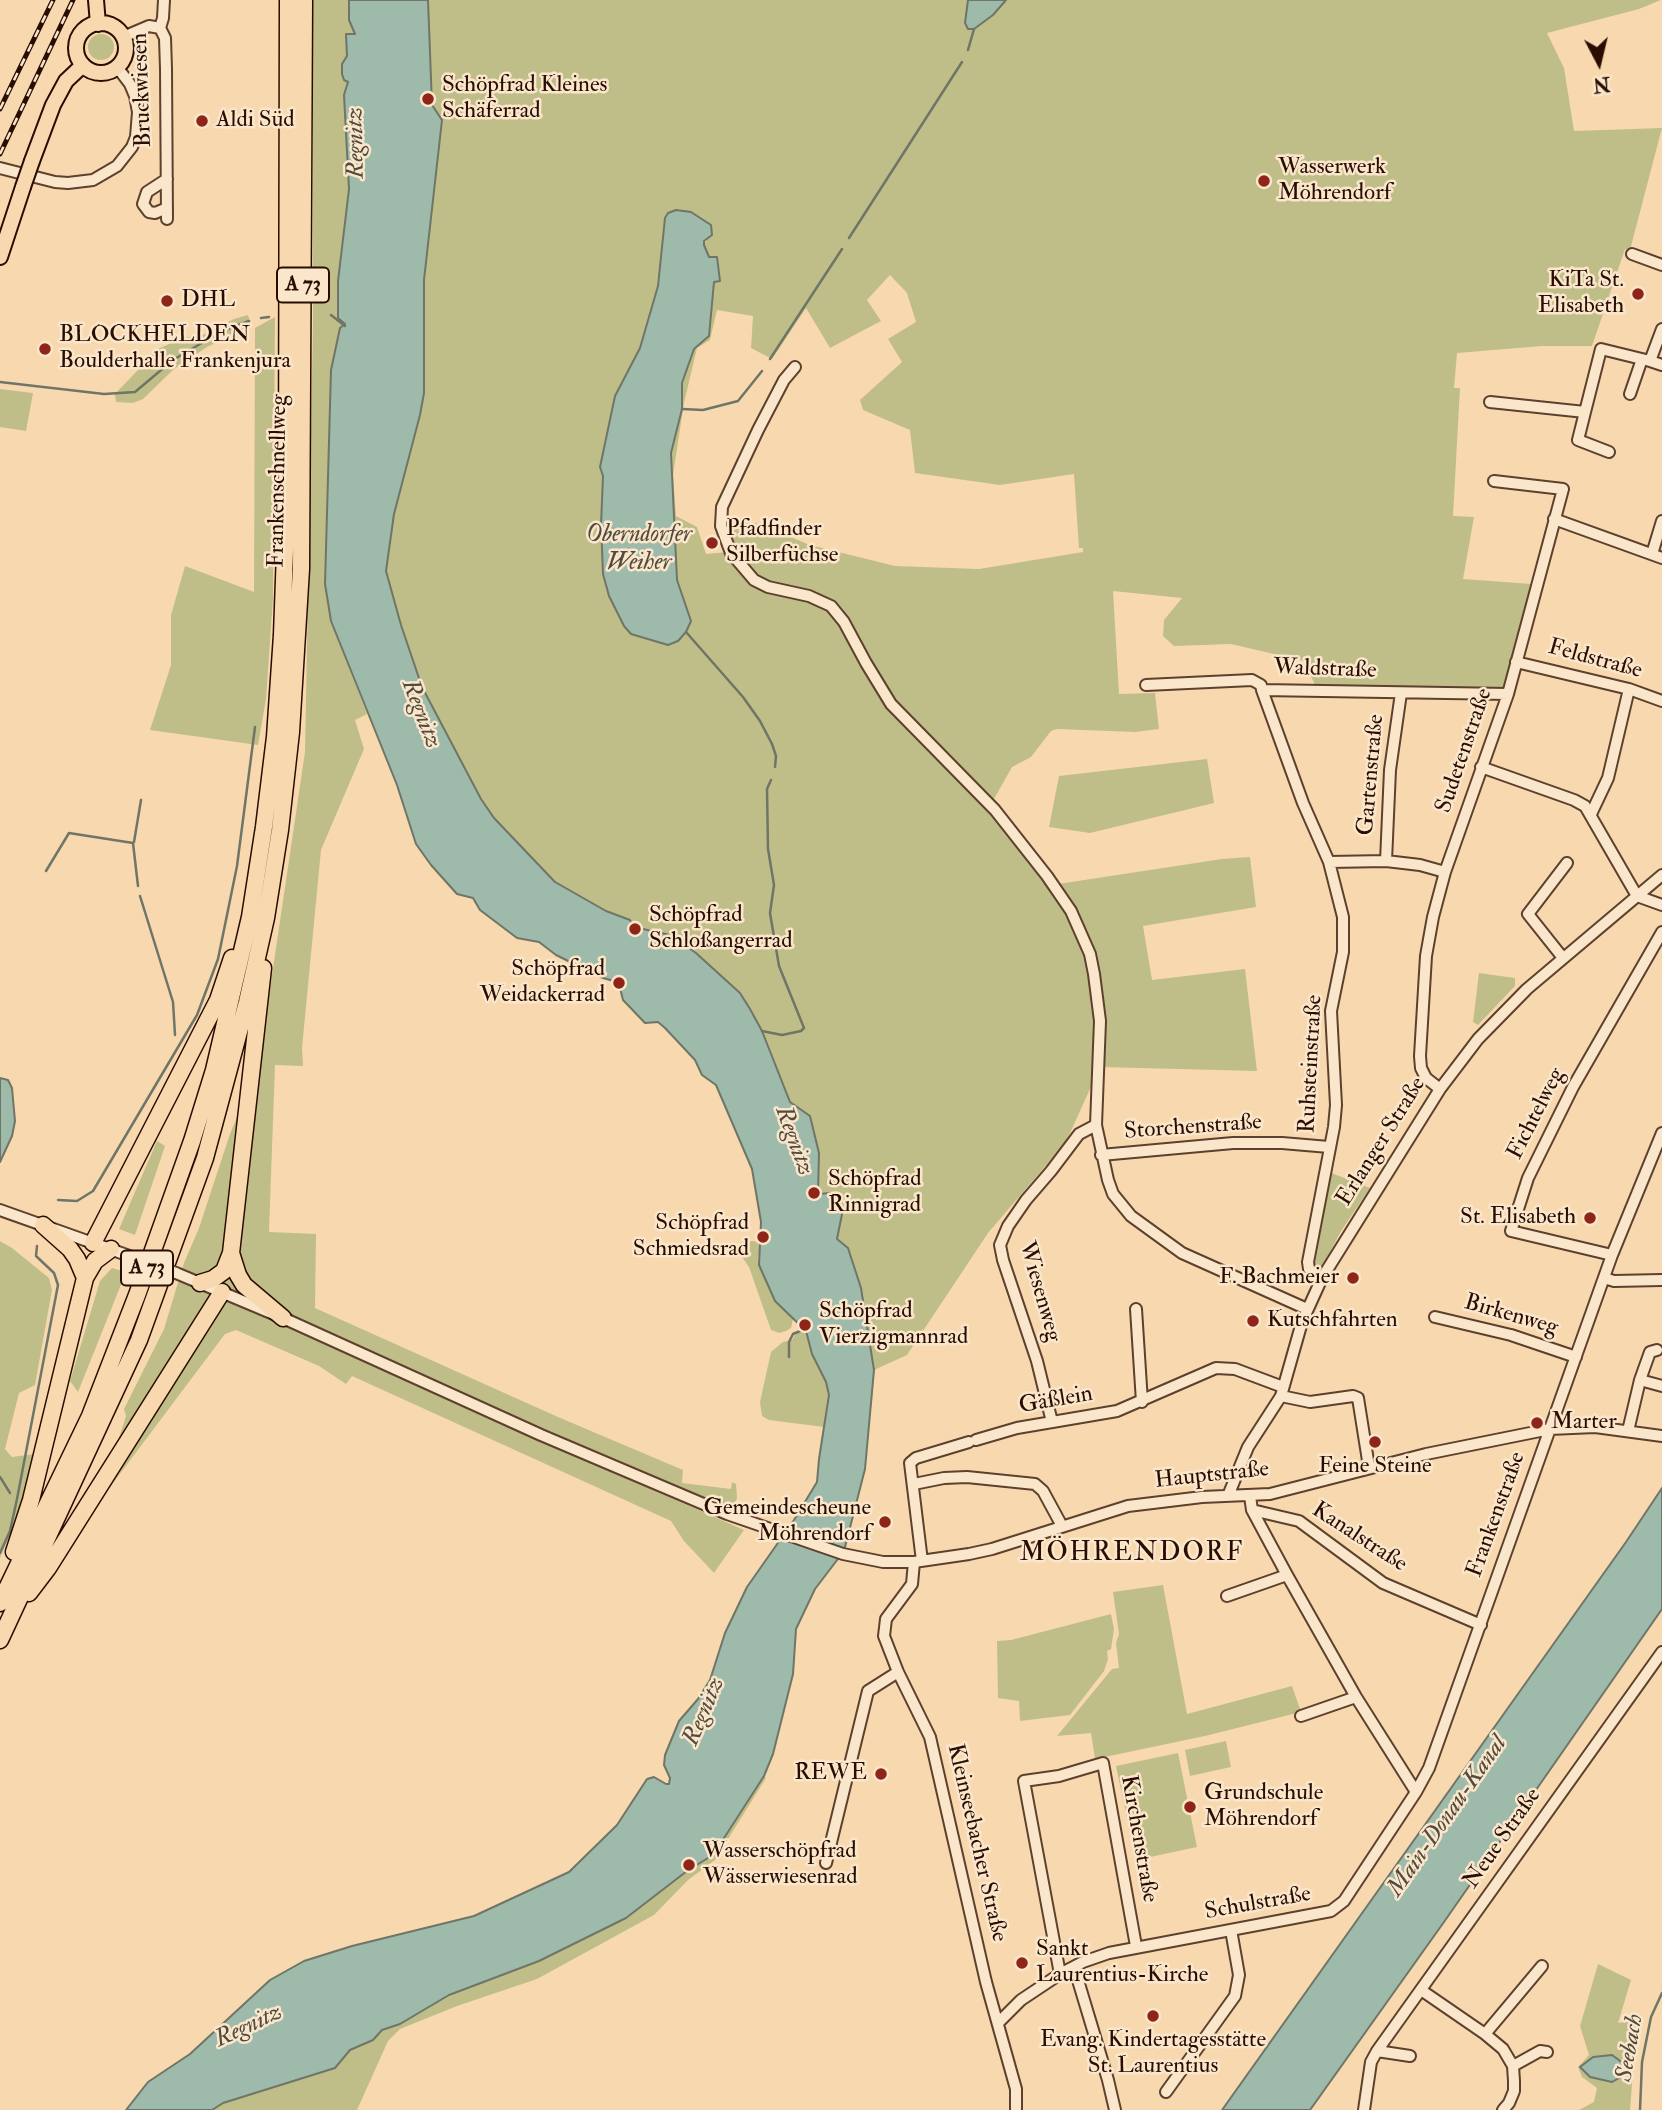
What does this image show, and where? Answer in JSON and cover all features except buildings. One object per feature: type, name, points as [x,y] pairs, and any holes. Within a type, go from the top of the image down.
[{"type":"highway","name":"Frankenschnellweg","points":[[258,917],[282,635],[287,481],[288,0]]},
{"type":"highway","name":"Frankenschnellweg","points":[[258,917],[280,831],[291,732],[301,569],[304,0]]},
{"type":"highway","points":[[93,1242],[258,917]]},
{"type":"highway","points":[[200,1283],[213,1279],[224,1271],[232,1253],[261,999],[258,917]]},
{"type":"highway","name":"A 73","points":[[0,1603],[90,1416],[137,1294],[211,1082],[232,1000],[258,917]]},
{"type":"highway","name":"A 73","points":[[0,1640],[139,1340],[201,1171],[241,1028],[258,917]]},
{"type":"highway","points":[[43,1225],[77,1259],[85,1278]]},
{"type":"highway","points":[[0,1597],[31,1500],[85,1278],[95,1261],[111,1250]]},
{"type":"highway","points":[[232,1253],[238,1275],[244,1285],[283,1318]]},
{"type":"highway","points":[[13,1614],[48,1567],[222,1292]]},
{"type":"main road","points":[[96,0],[98,24]]},
{"type":"main road","points":[[98,24],[110,25],[118,29],[123,37],[125,53],[117,67],[103,73],[83,65],[76,50],[76,42],[86,28],[98,24]]},
{"type":"main road","points":[[0,257],[53,105],[66,81],[83,65]]},
{"type":"street","name":"Bruckwiesen","points":[[164,0],[160,28],[165,38],[166,55],[167,179],[167,213],[149,212],[144,204],[147,192],[167,179]]},
{"type":"street","points":[[123,37],[149,26],[160,28]]},
{"type":"street","points":[[0,168],[68,183],[93,180],[117,166],[132,147],[136,137],[138,112],[130,84],[117,67]]},
{"type":"street","points":[[1632,254],[1662,265]]},
{"type":"street","points":[[1630,394],[1662,328]]},
{"type":"street","points":[[1609,452],[1578,440],[1601,348],[1662,365]]},
{"type":"street","points":[[795,367],[784,380],[758,430],[722,508],[721,526],[730,553],[754,580],[768,587],[809,596],[831,606],[844,622],[891,704],[985,800],[1047,876],[1071,911],[1090,954],[1100,1014],[1096,1125],[1101,1156],[1113,1194],[1131,1216],[1182,1253],[1307,1309]]},
{"type":"street","points":[[1490,402],[1585,412]]},
{"type":"street","name":"Sudetenstraße","points":[[1440,1089],[1426,1078],[1421,1068],[1420,1056],[1426,956],[1433,916],[1445,872],[1508,694],[1563,489],[1494,481]]},
{"type":"street","points":[[1554,519],[1657,556],[1662,521]]},
{"type":"street","name":"Feldstraße","points":[[1516,662],[1629,689],[1662,701]]},
{"type":"street","name":"Waldstraße","points":[[1146,685],[1252,680],[1261,685],[1262,690],[1508,694]]},
{"type":"street","points":[[1591,814],[1608,778],[1629,689]]},
{"type":"street","name":"Ruhsteinstraße","points":[[1262,690],[1303,803],[1329,862],[1341,907],[1344,934],[1331,1011],[1336,1105],[1308,1262],[1308,1269],[1322,1278]]},
{"type":"street","name":"Gartenstraße","points":[[1385,861],[1390,770],[1402,694]]},
{"type":"street","points":[[1481,767],[1585,806],[1637,896],[1662,905]]},
{"type":"street","points":[[1329,862],[1385,861],[1420,865],[1445,872]]},
{"type":"street","points":[[1563,958],[1528,914],[1567,863]]},
{"type":"street","name":"Erlanger Straße","points":[[1228,1496],[1248,1447],[1282,1392],[1307,1309],[1322,1278],[1440,1089],[1499,1016],[1662,875]]},
{"type":"street","name":"Fichtelweg","points":[[1612,1255],[1511,1231],[1528,1178],[1568,1098],[1662,932]]},
{"type":"street","name":"Wiesenweg","points":[[1052,1422],[1037,1361],[1000,1245],[1008,1226],[1026,1200],[1079,1134],[1096,1125]]},
{"type":"street","name":"Frankenstraße","points":[[1416,1792],[1429,1769],[1612,1255],[1662,1133]]},
{"type":"street","name":"Storchenstraße","points":[[1101,1156],[1233,1143],[1329,1147]]},
{"type":"street","name":"Hauptstraße","points":[[0,1210],[93,1242],[222,1292],[541,1435],[747,1522],[843,1554],[883,1562],[918,1561],[992,1549],[1128,1506],[1184,1498],[1270,1494],[1369,1467],[1550,1429],[1595,1427],[1662,1436]]},
{"type":"street","points":[[1604,1278],[1662,1280]]},
{"type":"street","points":[[1136,1309],[1142,1402]]},
{"type":"street","name":"Birkenweg","points":[[1435,1317],[1511,1335],[1576,1357]]},
{"type":"street","points":[[1628,1431],[1640,1380],[1650,1352],[1657,1350]]},
{"type":"street","name":"Gäßlein","points":[[914,1485],[910,1466],[913,1460],[1017,1428],[1094,1416],[1142,1402],[1216,1368],[1235,1369],[1282,1392],[1310,1402],[1356,1396],[1369,1467]]},
{"type":"street","points":[[1640,1380],[1662,1386]]},
{"type":"street","points":[[918,1561],[914,1485],[967,1476],[1035,1483],[1043,1491],[1062,1526]]},
{"type":"street","points":[[1250,1496],[1252,1510],[1287,1575],[1356,1697],[1416,1792]]},
{"type":"street","name":"Kanalstraße","points":[[1252,1510],[1298,1521],[1382,1583],[1480,1625]]},
{"type":"street","name":"Kleinseebacher Straße","points":[[918,1561],[909,1590],[886,1619],[886,1645],[930,1737],[986,1982],[1016,2089],[1016,2110]]},
{"type":"street","points":[[1227,1596],[1287,1575]]},
{"type":"street","name":"Neue Straße","points":[[1364,2110],[1371,2062],[1377,2051],[1657,1667],[1662,1652]]},
{"type":"street","points":[[826,1863],[869,1691],[898,1672]]},
{"type":"street","points":[[1301,1716],[1356,1697]]},
{"type":"street","name":"Kirchenstraße","points":[[1060,1974],[1024,1781],[1059,1776],[1103,1763],[1136,1946]]},
{"type":"street","name":"Schulstraße","points":[[999,2022],[1021,2000],[1060,1974],[1109,1953],[1323,1914],[1336,1908],[1344,1901],[1416,1792]]},
{"type":"street","points":[[1166,2092],[1235,1996],[1239,1975],[1231,1930]]},
{"type":"street","points":[[1485,2034],[1542,1966]]},
{"type":"street","points":[[1074,1967],[1115,2110]]},
{"type":"street","points":[[1421,1990],[1503,2049],[1513,2066],[1514,2091],[1503,2110]]},
{"type":"street","points":[[1377,2051],[1410,2056]]},
{"type":"street","points":[[1513,2066],[1540,2051],[1547,2052]]},
{"type":"shaded area","points":[[313,0],[349,0],[349,20],[355,34],[346,34],[347,56],[342,64],[344,80],[348,82],[344,95],[349,189],[338,281],[338,317],[345,325],[340,328],[325,584],[331,621],[367,714],[355,720],[364,749],[321,850],[302,1048],[303,1066],[275,1065],[269,1232],[316,1234],[315,1308],[683,1470],[682,1483],[731,1489],[732,1482],[736,1484],[737,1498],[730,1508],[693,1496],[551,1433],[546,1443],[744,1530],[714,1573],[684,1541],[671,1521],[352,1376],[346,1384],[319,1366],[236,1330],[225,1334],[98,1503],[126,1416],[124,1409],[164,1329],[184,1263],[199,1228],[230,1134],[259,1063],[305,752],[313,325]]},
{"type":"shaded area","points":[[428,0],[968,0],[965,23],[982,24],[1006,0],[1661,0],[1639,9],[1547,33],[1564,68],[1574,131],[1662,128],[1630,250],[1625,249],[1592,346],[1542,346],[1457,353],[1454,388],[1460,388],[1453,516],[1474,517],[1463,579],[1532,584],[1504,688],[1316,687],[1304,661],[1231,644],[1174,646],[1163,636],[1164,620],[1182,598],[1113,591],[1119,694],[1155,693],[1159,729],[1135,732],[1051,731],[1031,757],[1012,767],[989,808],[1058,884],[1250,857],[1256,907],[1143,926],[1152,980],[1245,969],[1257,1071],[1100,1067],[1066,1142],[988,1233],[907,1355],[874,1370],[861,1288],[844,1244],[837,1239],[840,1224],[818,1194],[790,1102],[762,1031],[650,929],[639,928],[630,920],[606,911],[555,882],[494,818],[481,799],[422,687],[386,571],[394,514],[424,393],[424,280],[442,120],[432,105]],"holes":[[[665,218],[708,238],[704,245],[720,281],[714,281],[709,336],[694,349],[682,383],[682,409],[671,453],[677,580],[687,608],[686,632],[678,641],[668,645],[603,574],[603,476],[600,467],[615,396],[640,348],[658,286]],[[890,275],[907,293],[916,322],[888,339],[902,362],[860,400],[863,410],[910,430],[915,473],[1000,485],[1074,474],[1079,548],[1083,548],[1083,552],[979,569],[895,566],[810,545],[756,523],[724,522],[728,552],[706,554],[697,527],[676,516],[673,475],[684,403],[697,348],[710,340],[717,310],[753,316],[751,348],[772,359],[806,308],[830,348],[881,321],[867,300]]]},
{"type":"shaded area","points":[[101,34],[110,38],[114,47],[110,56],[101,60],[92,56],[88,47],[92,38]]},
{"type":"shaded area","points":[[248,315],[251,326],[207,347],[174,369],[143,399],[133,403],[116,402],[115,394],[158,349],[182,338],[203,335]]},
{"type":"shaded area","points":[[275,317],[273,598],[266,699],[258,745],[150,730],[171,665],[171,615],[185,566],[254,592],[255,328]]},
{"type":"shaded area","points":[[0,389],[33,393],[26,431],[0,427]]},
{"type":"shaded area","points":[[1207,759],[1214,803],[1090,833],[1049,827],[1059,776]]},
{"type":"shaded area","points":[[1479,973],[1515,978],[1515,986],[1478,1025],[1473,1022]]},
{"type":"shaded area","points":[[157,1141],[165,1146],[135,1235],[119,1229]]},
{"type":"shaded area","points":[[1329,1172],[1370,1188],[1341,1231],[1321,1269],[1317,1269],[1313,1263]]},
{"type":"shaded area","points":[[0,1241],[49,1278],[52,1290],[35,1385],[19,1393],[5,1449],[12,1457],[35,1454],[24,1502],[0,1558]]},
{"type":"shaded area","points":[[742,1242],[761,1243],[759,1265],[775,1301],[793,1319],[791,1328],[786,1331],[779,1333],[771,1330],[749,1267],[740,1254],[738,1246]]},
{"type":"shaded area","points":[[112,1268],[126,1272],[78,1392],[70,1381],[100,1281]]},
{"type":"shaded area","points":[[806,1331],[812,1354],[826,1382],[829,1395],[824,1427],[769,1420],[762,1416],[760,1402],[771,1352],[783,1342],[792,1340],[796,1333]]},
{"type":"shaded area","points":[[1163,1585],[1187,1714],[1292,1686],[1301,1712],[1095,1759],[1091,1733],[1057,1736],[1112,1669],[1119,1668],[1116,1643],[1119,1634],[1113,1592]]},
{"type":"shaded area","points":[[1111,1614],[1114,1629],[1104,1671],[1070,1715],[1020,1721],[1019,1701],[998,1698],[997,1641],[1011,1640]]},
{"type":"shaded area","points":[[1226,1741],[1231,1767],[1190,1776],[1185,1750]]},
{"type":"shaded area","points":[[1178,1753],[1197,1847],[1136,1860],[1116,1766]]},
{"type":"shaded area","points":[[764,1776],[766,1778],[715,1860],[688,1880],[654,1915],[537,1979],[400,2029],[388,2041],[357,2110],[212,2110],[223,2103],[335,2068],[350,2050],[373,2040],[381,2030],[400,2024],[449,1995],[539,1961],[708,1858],[717,1849]]},
{"type":"shaded area","points":[[1598,1964],[1631,1980],[1618,2023],[1637,2019],[1630,2110],[1579,2110],[1594,2102],[1597,2088],[1582,2077],[1578,2067],[1589,2055],[1580,2026]]},
{"type":"water","name":"Regnitz","points":[[349,0],[428,0],[432,105],[442,120],[424,280],[424,393],[394,514],[386,571],[422,687],[481,799],[494,818],[555,882],[606,911],[630,920],[639,928],[670,935],[696,953],[740,993],[750,1009],[762,1031],[790,1102],[810,1116],[819,1153],[818,1194],[830,1193],[840,1203],[842,1214],[837,1239],[848,1248],[861,1288],[874,1370],[865,1469],[844,1551],[815,1589],[796,1629],[793,1674],[773,1754],[764,1776],[717,1849],[708,1858],[626,1918],[539,1961],[449,1995],[400,2024],[382,2030],[373,2040],[350,2050],[335,2068],[223,2103],[212,2110],[126,2110],[148,2082],[190,2054],[270,1980],[304,1961],[352,1946],[474,1916],[569,1872],[617,1825],[647,1779],[654,1777],[669,1784],[670,1778],[664,1765],[665,1755],[679,1721],[710,1680],[725,1633],[747,1587],[817,1482],[829,1395],[826,1382],[812,1354],[806,1331],[775,1301],[759,1265],[761,1222],[752,1169],[716,1085],[702,1075],[695,1060],[665,1028],[658,1022],[645,1023],[623,1000],[620,988],[614,981],[556,955],[539,942],[517,938],[480,910],[473,898],[457,894],[431,865],[416,844],[397,785],[331,621],[325,584],[331,370],[340,328],[345,324],[338,318],[338,281],[349,189],[344,95],[348,82],[342,74],[342,64],[347,56],[346,34],[355,34],[349,20]]},
{"type":"water","points":[[968,0],[1006,0],[993,15],[974,29],[968,29],[965,23]]},
{"type":"water","name":"Oberndorfer Weiher","points":[[676,210],[691,212],[711,225],[712,235],[704,241],[704,245],[709,257],[717,257],[720,281],[714,282],[709,336],[694,349],[682,383],[682,409],[671,453],[677,580],[691,621],[678,641],[668,645],[631,634],[609,596],[603,574],[603,476],[600,467],[615,396],[640,348],[658,286],[665,218],[668,213]]},
{"type":"water","points":[[0,1078],[8,1080],[12,1088],[15,1121],[12,1136],[0,1162]]},
{"type":"water","name":"Main-Donau-Kanal","points":[[1662,1488],[1662,1609],[1444,1922],[1310,2110],[1222,2110],[1626,1542]]},
{"type":"water","points":[[1612,2055],[1623,2063],[1621,2077],[1612,2082],[1590,2077],[1580,2067],[1593,2057]]},
{"type":"waterway","points":[[968,50],[974,29]]},
{"type":"waterway","points":[[849,238],[962,62]]},
{"type":"waterway","points":[[770,359],[842,249]]},
{"type":"waterway","points":[[331,315],[345,326]]},
{"type":"waterway","points":[[261,318],[269,317]]},
{"type":"waterway","points":[[0,382],[104,394],[135,392],[173,360],[222,331],[249,321]]},
{"type":"waterway","points":[[682,409],[703,410],[738,401],[762,371]]},
{"type":"waterway","points":[[686,632],[743,697],[760,721],[776,756],[775,767]]},
{"type":"waterway","points":[[58,1200],[77,1201],[93,1191],[197,1015],[218,959],[237,866],[255,727]]},
{"type":"waterway","points":[[762,1031],[782,1035],[804,1028],[779,966],[770,913],[774,885],[768,849],[767,789],[771,780]]},
{"type":"waterway","points":[[134,842],[141,800]]},
{"type":"waterway","points":[[46,871],[69,833],[133,843],[138,886]]},
{"type":"waterway","points":[[140,896],[173,1002],[175,1035]]},
{"type":"waterway","points":[[0,1553],[10,1531],[17,1499],[58,1285],[54,1273],[36,1256],[37,1246]]},
{"type":"waterway","points":[[789,1357],[789,1342],[793,1334],[805,1329]]},
{"type":"waterway","points":[[0,1477],[10,1493]]},
{"type":"waterway","name":"Seebach","points":[[1640,2110],[1642,2062],[1651,2017],[1662,1993]]},
{"type":"railway","points":[[0,109],[53,0]]},
{"type":"railway","points":[[0,154],[73,0]]},
{"type":"place","name":"Schöpfrad Kleines Schäferrad","points":[[428,99]]},
{"type":"place","name":"Aldi Süd","points":[[202,121]]},
{"type":"place","name":"Wasserwerk Möhrendorf","points":[[1264,181]]},
{"type":"place","name":"KiTa St. Elisabeth","points":[[1638,294]]},
{"type":"place","name":"DHL","points":[[167,301]]},
{"type":"place","name":"BLOCKHELDEN Boulderhalle Frankenjura","points":[[45,349]]},
{"type":"place","name":"Pfadfinder Silberfüchse","points":[[712,543]]},
{"type":"place","name":"Schöpfrad Schloßangerrad","points":[[635,929]]},
{"type":"place","name":"Schöpfrad Weidackerrad","points":[[619,983]]},
{"type":"place","name":"Schöpfrad Rinnigrad","points":[[814,1193]]},
{"type":"place","name":"St. Elisabeth","points":[[1590,1218]]},
{"type":"place","name":"Schöpfrad Schmiedsrad","points":[[763,1237]]},
{"type":"place","name":"F. Bachmeier","points":[[1353,1278]]},
{"type":"place","name":"Kutschfahrten","points":[[1253,1321]]},
{"type":"place","name":"Schöpfrad Vierzigmannrad","points":[[805,1325]]},
{"type":"place","name":"Marter","points":[[1537,1423]]},
{"type":"place","name":"Feine Steine","points":[[1375,1442]]},
{"type":"place","name":"Gemeindescheune Möhrendorf","points":[[885,1522]]},
{"type":"place","name":"REWE","points":[[881,1774]]},
{"type":"place","name":"Grundschule Möhrendorf","points":[[1190,1807]]},
{"type":"place","name":"Wasserschöpfrad Wässerwiesenrad","points":[[689,1865]]},
{"type":"place","name":"Sankt Laurentius-Kirche","points":[[1022,1963]]},
{"type":"place","name":"Evang. Kindertagesstätte St. Laurentius","points":[[1153,2016]]},
{"type":"district","name":"MÖHRENDORF","points":[[1132,1554]]}]
